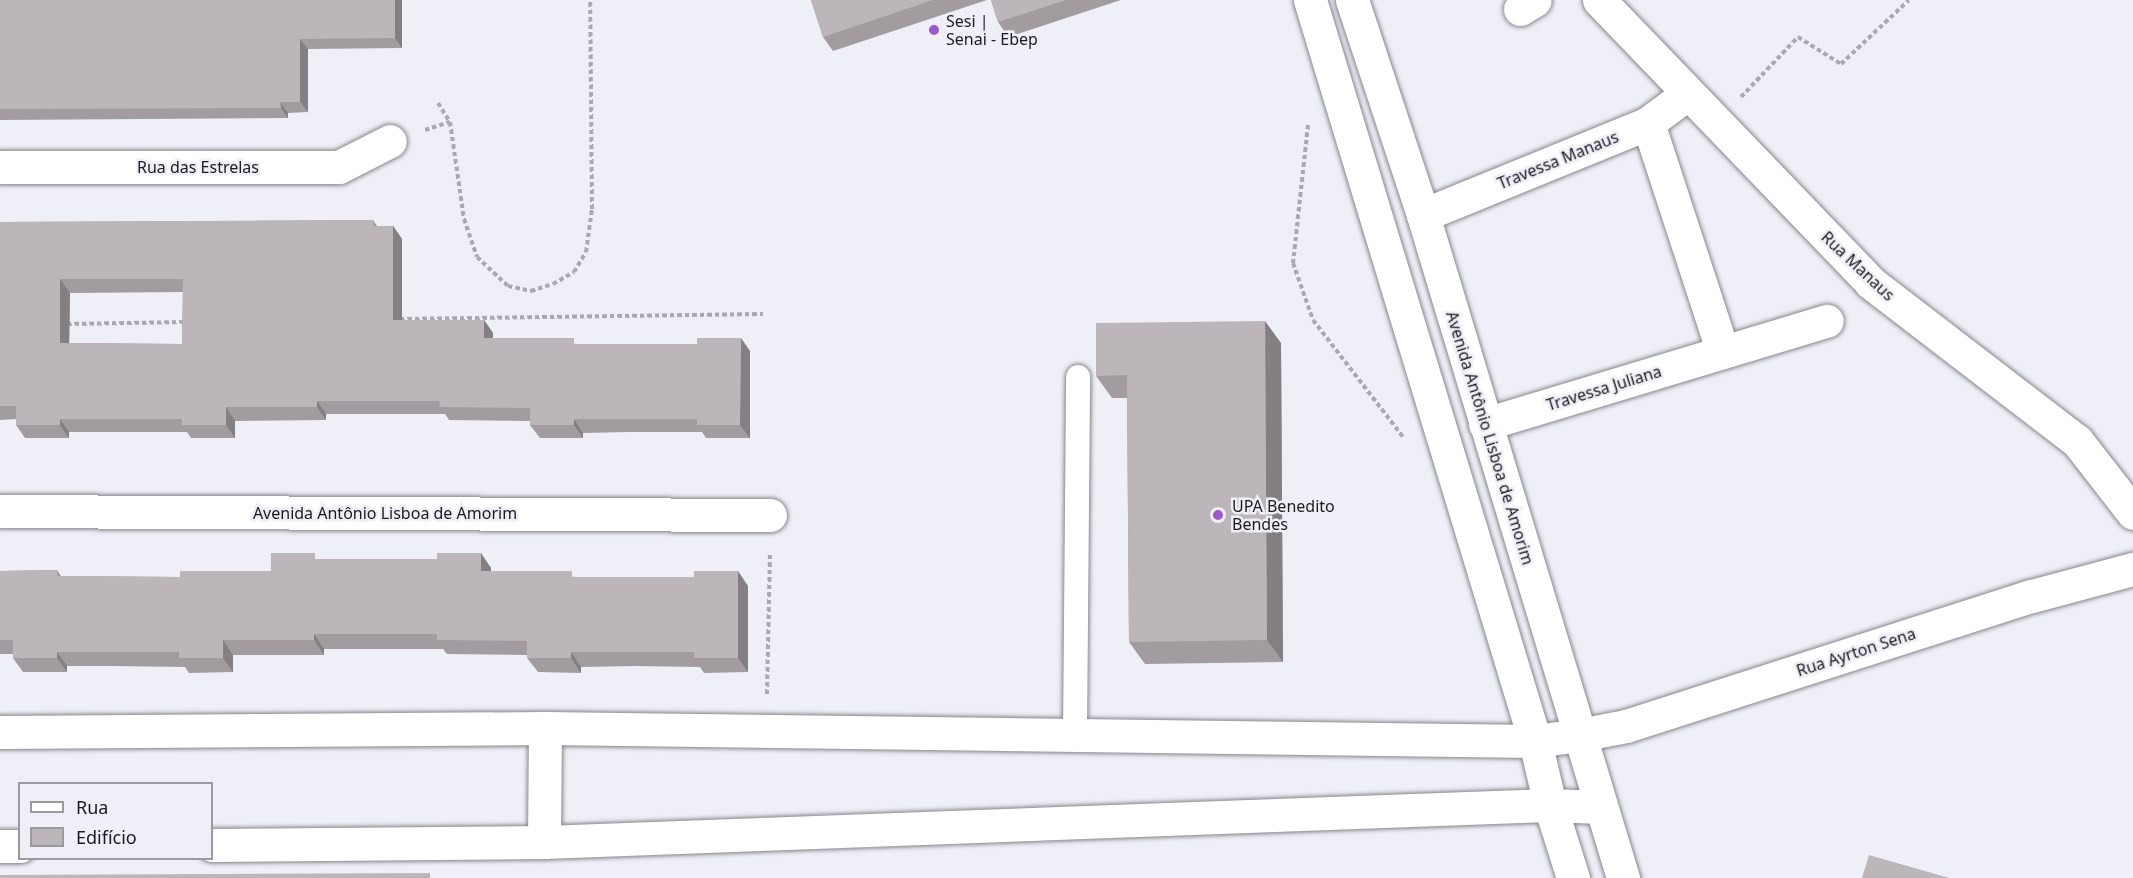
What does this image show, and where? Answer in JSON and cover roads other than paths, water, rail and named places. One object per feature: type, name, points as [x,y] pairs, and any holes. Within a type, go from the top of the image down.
[{"type":"street","points":[[1310,0],[1535,741],[1550,805],[1573,878]]},
{"type":"street","name":"Avenida Antônio Lisboa de Amorim","points":[[1352,0],[1423,215],[1623,878]]},
{"type":"street","name":"Rua Manaus","points":[[1599,0],[1871,283],[2077,441],[2133,513]]},
{"type":"street","name":"Travessa Manaus","points":[[1423,215],[1648,123],[1688,94]]},
{"type":"street","points":[[1648,123],[1723,352]]},
{"type":"street","name":"Rua das Estrelas","points":[[0,167],[339,167],[390,141]]},
{"type":"street","name":"Travessa Juliana","points":[[1485,424],[1827,321]]},
{"type":"street","name":"Avenida Antônio Lisboa de Amorim","points":[[0,511],[770,515]]},
{"type":"street","name":"Rua Ayrton Sena","points":[[0,732],[545,728],[1535,741],[1626,726],[2032,596],[2133,568]]},
{"type":"street","points":[[543,842],[545,728]]},
{"type":"street","points":[[213,845],[543,842],[1550,805],[1600,807]]},
{"type":"street","points":[[0,846],[18,846]]},
{"type":"lane","points":[[1075,735],[1078,377]]},
{"type":"place","name":"Sesi | Senai - Ebep","points":[[934,30]]},
{"type":"place","name":"UPA Benedito Bendes","points":[[1218,515]]}]
